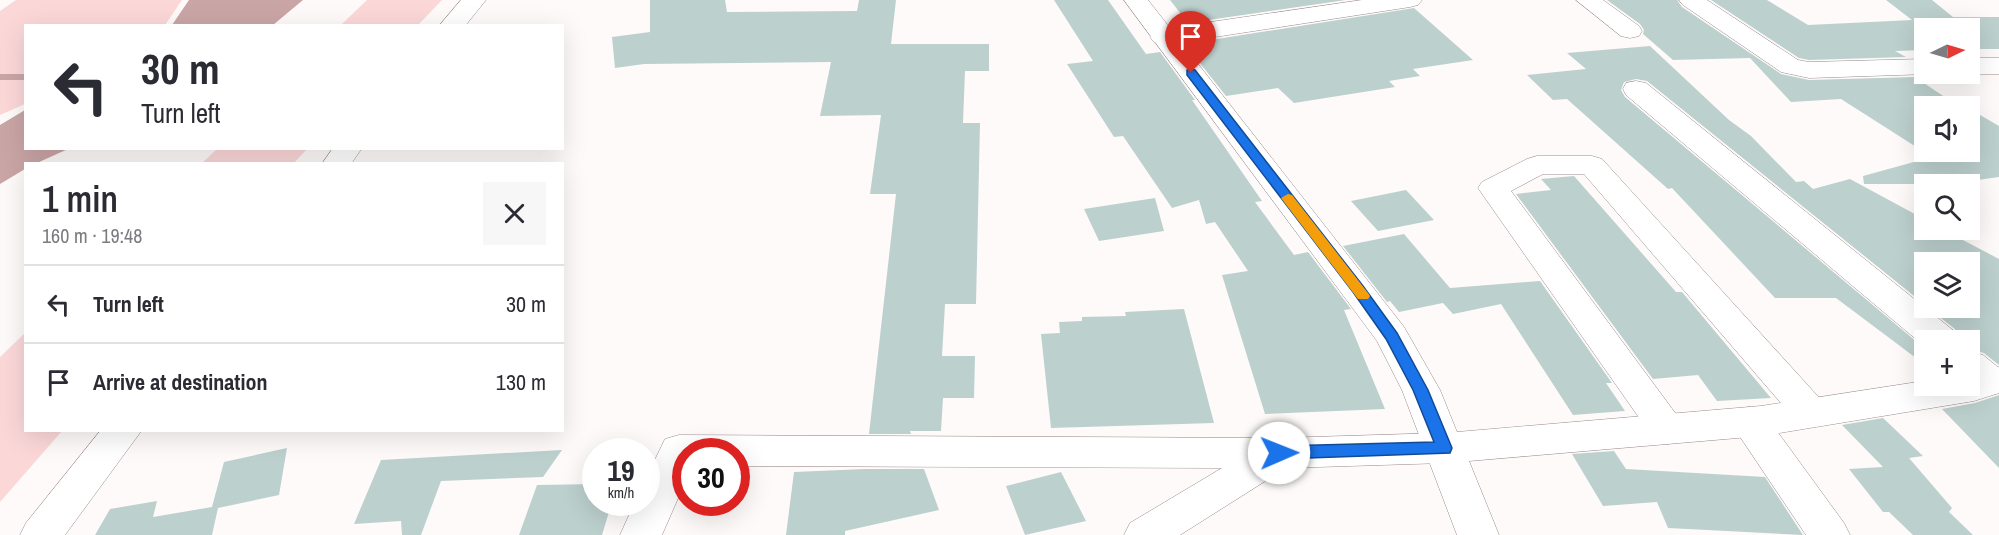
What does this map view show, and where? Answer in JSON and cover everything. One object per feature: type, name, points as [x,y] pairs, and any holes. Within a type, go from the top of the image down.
[{"type":"street","points":[[453,24],[474,0]]},
{"type":"street","points":[[1136,0],[1351,279],[1392,336],[1420,390],[1478,535]]},
{"type":"street","points":[[1163,37],[1410,0]]},
{"type":"street","points":[[1588,0],[1630,31]]},
{"type":"street","points":[[1691,0],[1790,66],[1809,70],[1914,67]]},
{"type":"street","points":[[1980,66],[1999,66]]},
{"type":"street","points":[[1636,89],[1929,330]]},
{"type":"street","points":[[1668,429],[1493,188],[1538,165],[1592,165],[1810,413]]},
{"type":"street","points":[[641,535],[679,450],[1279,453],[1444,448],[1749,422],[1810,413],[1987,376]]},
{"type":"street","points":[[1749,422],[1829,535]]},
{"type":"street","points":[[41,535],[121,432]]},
{"type":"street","points":[[1145,535],[1279,453]]},
{"type":"shaded area","points":[[16,0],[182,0],[166,24],[24,24],[24,104],[0,115],[0,11]]},
{"type":"shaded area","points":[[189,0],[303,0],[274,24],[173,24]]},
{"type":"shaded area","points":[[367,0],[442,0],[419,24],[342,24]]},
{"type":"shaded area","points":[[24,111],[24,150],[66,150],[39,162],[24,162],[24,170],[0,184],[0,125]]},
{"type":"shaded area","points":[[216,150],[306,150],[295,162],[203,162]]},
{"type":"shaded area","points":[[24,334],[24,432],[61,432],[0,502],[0,357]]},
{"type":"building","points":[[650,0],[725,0],[727,12],[857,11],[859,0],[896,0],[891,44],[989,44],[989,71],[965,71],[963,123],[980,123],[976,304],[945,304],[942,356],[975,356],[974,398],[943,398],[941,431],[869,434],[896,194],[870,194],[881,115],[820,116],[831,62],[644,64],[615,68],[612,37],[650,32]]},
{"type":"building","points":[[1054,0],[1108,0],[1146,54],[1160,52],[1262,201],[1255,202],[1294,255],[1308,252],[1351,309],[1344,310],[1385,409],[1265,414],[1222,275],[1248,271],[1215,222],[1206,224],[1199,200],[1172,208],[1123,136],[1114,137],[1067,64],[1093,61]]},
{"type":"building","points":[[1170,0],[1346,0],[1188,23]]},
{"type":"building","points":[[1607,0],[1677,0],[1682,7],[1781,74],[1809,80],[1914,77],[1914,84],[1925,84],[1943,96],[1914,96],[1914,146],[1841,99],[1791,102],[1750,58],[1673,60],[1643,34],[1644,30],[1640,24]]},
{"type":"building","points":[[1711,0],[1767,0],[1808,25],[1912,20],[1886,0],[1932,0],[1953,17],[1999,17],[1999,49],[1980,49],[1980,18],[1914,18],[1914,50],[1895,51],[1906,57],[1809,60],[1799,58]]},
{"type":"building","points":[[1414,8],[1473,60],[1413,69],[1420,76],[1389,81],[1395,87],[1294,103],[1278,88],[1226,96],[1188,48],[1201,46],[1198,42]]},
{"type":"building","points":[[1650,46],[1729,120],[1751,136],[1796,182],[1804,181],[1813,189],[1850,179],[1914,214],[1914,240],[1963,240],[1999,259],[1999,365],[1980,352],[1980,330],[1955,330],[1941,318],[1980,318],[1980,252],[1914,252],[1914,296],[1647,81],[1636,79],[1624,82],[1621,90],[1625,97],[1914,340],[1914,356],[1836,298],[1775,298],[1672,188],[1668,189],[1567,99],[1553,100],[1527,75],[1586,69],[1567,53]]},
{"type":"building","points":[[1980,115],[1999,126],[1999,177],[1980,180],[1980,174],[1914,174],[1914,184],[1864,184],[1863,176],[1914,162],[1980,162]]},
{"type":"building","points":[[1574,176],[1676,292],[1682,292],[1771,398],[1717,401],[1698,375],[1653,379],[1516,194],[1551,190],[1541,179]]},
{"type":"building","points":[[1406,190],[1434,220],[1378,231],[1351,201]]},
{"type":"building","points":[[1155,198],[1164,231],[1099,241],[1084,209]]},
{"type":"building","points":[[1404,234],[1450,288],[1540,281],[1612,383],[1606,383],[1625,411],[1573,415],[1501,304],[1453,314],[1443,303],[1399,312],[1390,301],[1387,302],[1343,246]]},
{"type":"building","points":[[1184,309],[1214,423],[1051,428],[1041,334],[1060,333],[1059,322],[1082,321],[1082,317],[1126,316],[1125,312]]},
{"type":"building","points":[[1999,395],[1999,468],[1942,409],[1975,403]]},
{"type":"building","points":[[1883,418],[1923,456],[1909,458],[1952,508],[1949,512],[1973,535],[1913,535],[1889,512],[1883,512],[1849,469],[1883,467],[1842,425]]},
{"type":"building","points":[[287,448],[279,495],[218,508],[212,535],[95,535],[110,509],[157,501],[153,517],[212,507],[224,462]]},
{"type":"building","points":[[562,450],[543,477],[441,481],[421,535],[402,535],[401,521],[354,524],[381,460]]},
{"type":"building","points":[[1614,451],[1626,469],[1765,477],[1803,535],[1668,528],[1657,502],[1603,506],[1572,454]]},
{"type":"building","points":[[924,469],[939,510],[845,531],[845,535],[786,535],[794,472]]},
{"type":"building","points":[[1061,472],[1086,521],[1025,535],[1006,486]]},
{"type":"building","points":[[582,484],[582,516],[608,516],[602,535],[519,535],[537,485]]},
{"type":"waterway","points":[[0,77],[24,77]]},
{"type":"slow traffic","points":[[1288,198],[1363,296]]},
{"type":"route","points":[[1191,73],[1392,336],[1420,390],[1444,448],[1279,453]]}]
